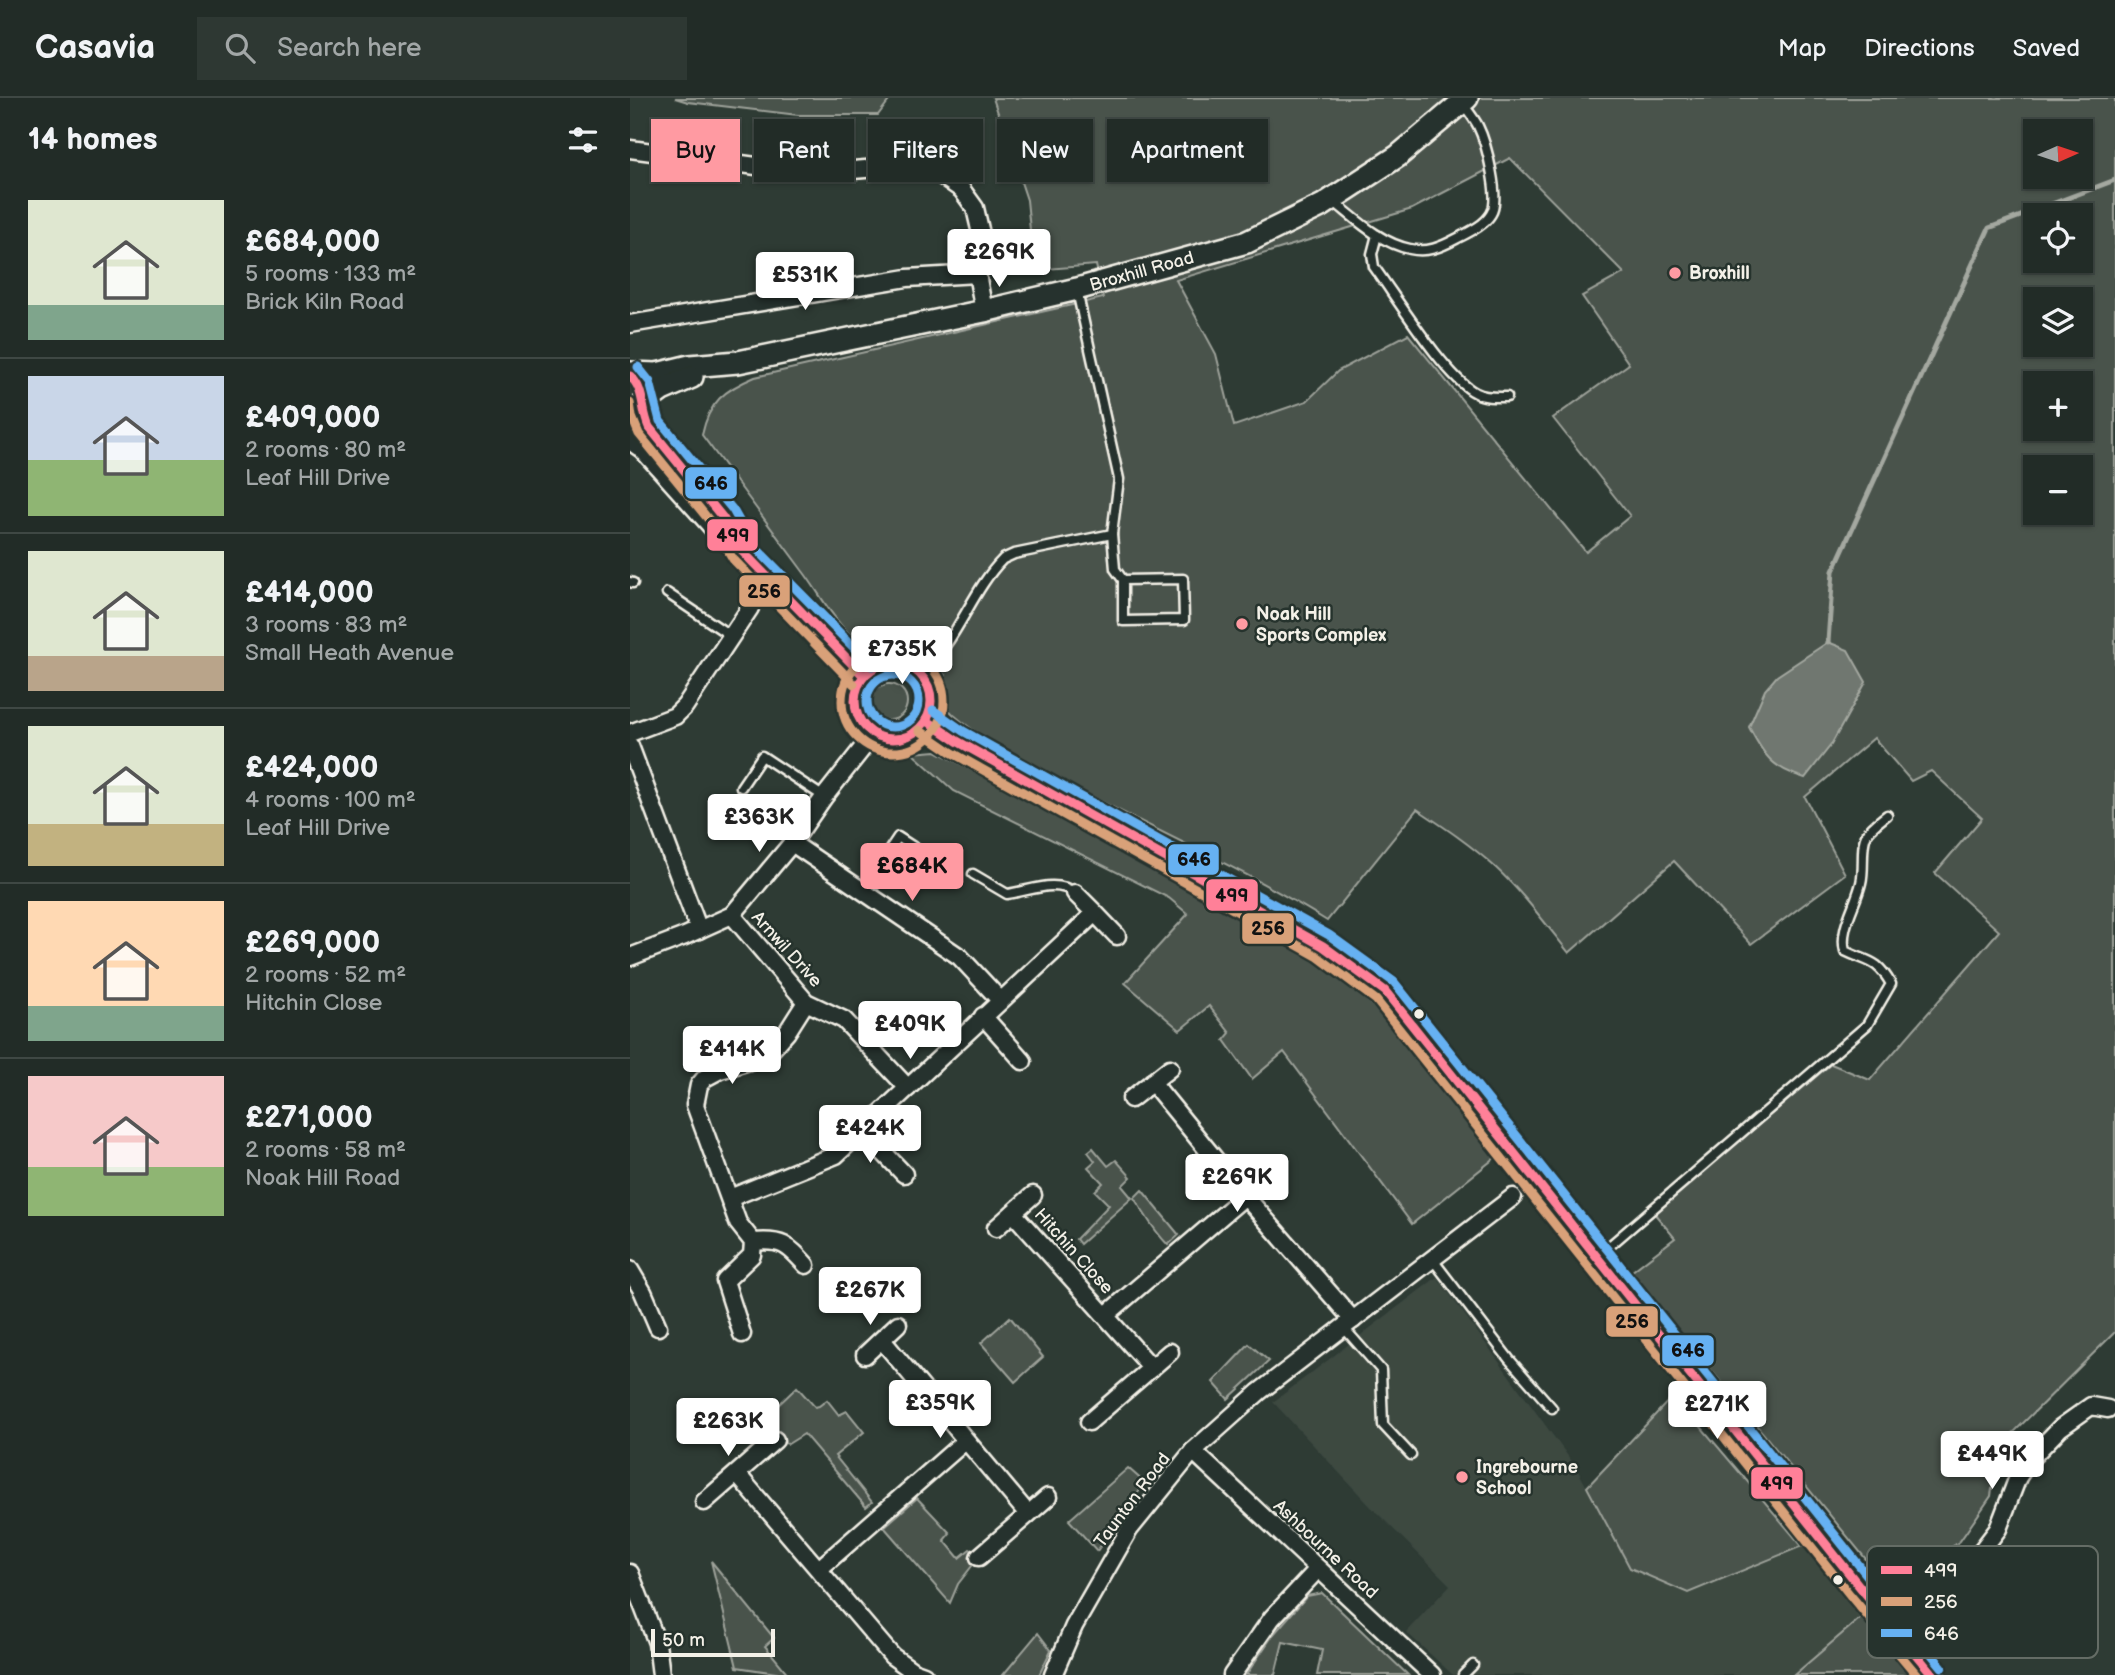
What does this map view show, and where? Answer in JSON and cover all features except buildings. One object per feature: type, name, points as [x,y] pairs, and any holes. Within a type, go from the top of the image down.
[{"type":"street","name":"Broxhill Road","points":[[639,413],[662,390],[677,382],[738,362],[1077,289],[1247,242],[1331,199],[1398,156],[1464,100]]},
{"type":"street","points":[[630,149],[779,169],[929,167],[962,190],[975,208],[985,251],[977,274],[984,310]]},
{"type":"street","points":[[630,324],[907,278],[977,274]]},
{"type":"street","name":"Broxhill Road","points":[[630,374],[657,374],[690,366],[738,362]]},
{"type":"street","points":[[630,374],[641,388],[639,413],[723,517],[742,551]]},
{"type":"street","points":[[630,438],[644,449],[715,527],[742,551],[863,675]]},
{"type":"street","points":[[630,733],[675,716],[685,706],[750,608]]},
{"type":"street","points":[[884,663],[902,663],[920,673],[928,685],[931,698],[926,720],[921,727],[909,736],[895,740],[873,735],[855,712],[855,693],[863,675],[874,666],[884,663]]},
{"type":"street","points":[[926,720],[957,741],[1323,946],[1385,991],[1867,1594]]},
{"type":"street","points":[[630,957],[732,915],[792,843],[873,735]]},
{"type":"street","points":[[630,746],[699,930]]},
{"type":"street","points":[[792,843],[960,957],[1000,1000]]},
{"type":"street","points":[[1075,893],[1117,936]]},
{"type":"street","points":[[730,1198],[836,1155],[1095,913]]},
{"type":"street","name":"Arnwil Drive","points":[[732,915],[806,1002],[845,1020],[908,1088]]},
{"type":"street","points":[[742,1335],[724,1281],[752,1255],[753,1242],[738,1223],[695,1105],[699,1085],[705,1078],[720,1070],[766,1056],[788,1032],[806,1002]]},
{"type":"street","points":[[983,1016],[1023,1061]]},
{"type":"street","points":[[1131,1099],[1170,1068]]},
{"type":"street","points":[[1152,1082],[1349,1324]]},
{"type":"street","points":[[863,1131],[904,1174]]},
{"type":"street","name":"Hitchin Close","points":[[996,1228],[1033,1195]]},
{"type":"street","name":"Hitchin Close","points":[[1106,1315],[1245,1196]]},
{"type":"street","name":"Taunton Road","points":[[1053,1675],[1074,1626],[1129,1530],[1194,1451],[1259,1392],[1513,1197]]},
{"type":"street","name":"Hitchin Close","points":[[1013,1213],[1152,1368]]},
{"type":"street","points":[[753,1242],[769,1241],[789,1247],[806,1265]]},
{"type":"street","points":[[630,1270],[643,1292],[657,1327]]},
{"type":"street","points":[[865,1355],[898,1324]]},
{"type":"street","points":[[882,1340],[1028,1514]]},
{"type":"street","points":[[1089,1422],[1170,1352]]},
{"type":"street","points":[[1985,1546],[1998,1529],[2018,1476],[2030,1459],[2060,1428],[2091,1406],[2108,1409]]},
{"type":"street","points":[[704,1502],[775,1440]]},
{"type":"street","points":[[820,1569],[965,1441]]},
{"type":"street","name":"Ashbourne Road","points":[[1194,1451],[1432,1675]]},
{"type":"street","points":[[737,1474],[892,1656],[915,1674]]},
{"type":"street","points":[[979,1557],[1048,1496]]},
{"type":"street","points":[[1232,1675],[1272,1618],[1318,1569]]},
{"type":"street","points":[[630,1573],[657,1643],[661,1675]]},
{"type":"street","points":[[1919,1658],[1933,1675]]},
{"type":"lane","points":[[1331,199],[1377,235],[1408,249],[1428,250],[1485,221],[1492,213],[1495,193],[1484,140],[1464,100]]},
{"type":"lane","points":[[1377,235],[1372,254],[1374,267],[1443,363],[1476,393],[1489,397],[1507,397]]},
{"type":"lane","points":[[1077,289],[1119,479],[1112,534],[1115,569],[1123,580],[1124,621],[1184,620],[1183,579],[1123,580]]},
{"type":"lane","points":[[920,673],[940,653],[1003,559],[1014,554],[1112,534]]},
{"type":"lane","points":[[667,593],[731,636]]},
{"type":"lane","points":[[741,787],[762,756],[824,797]]},
{"type":"lane","points":[[1596,1257],[1867,1025],[1891,984],[1882,968],[1845,951],[1842,939],[1862,881],[1863,845],[1867,833],[1887,814]]},
{"type":"lane","points":[[862,891],[898,837],[932,859]]},
{"type":"lane","points":[[973,874],[1007,894],[1058,884],[1075,893]]},
{"type":"lane","points":[[1433,1260],[1509,1359],[1552,1408]]},
{"type":"lane","points":[[1349,1324],[1381,1370],[1383,1425],[1411,1455]]},
{"type":"lane","points":[[1463,1675],[1473,1665]]},
{"type":"shaded area","points":[[675,98],[891,98],[878,115],[798,115],[688,102]]},
{"type":"shaded area","points":[[993,98],[2115,98],[2115,1332],[1998,1448],[1991,1496],[1960,1541],[1953,1546],[1867,1546],[1867,1560],[1631,1272],[1675,1238],[1654,1213],[1831,1064],[1870,1080],[1999,931],[1935,873],[1982,818],[1931,771],[1911,781],[1874,738],[1805,797],[1845,874],[1751,944],[1674,861],[1569,953],[1495,867],[1417,809],[1327,921],[1260,882],[1088,794],[978,733],[946,706],[939,688],[945,675],[921,650],[878,651],[861,644],[833,615],[702,435],[709,414],[720,398],[755,377],[1103,298],[1096,265],[1034,270],[1027,200],[1021,182],[1093,182],[1093,119],[1000,119]],"holes":[[[1510,158],[1624,273],[1582,296],[1629,364],[1553,418],[1630,516],[1586,552],[1408,334],[1338,371],[1307,401],[1234,426],[1216,354],[1176,280],[1412,209]]]},
{"type":"shaded area","points":[[1828,642],[1848,650],[1866,682],[1831,745],[1805,778],[1777,766],[1760,746],[1749,727],[1765,690],[1777,676]]},
{"type":"shaded area","points":[[889,684],[902,689],[907,702],[902,715],[889,720],[876,715],[871,702],[876,689]]},
{"type":"shaded area","points":[[936,751],[1308,951],[1376,1008],[1496,1157],[1412,1224],[1284,1052],[1252,1079],[1224,1040],[1230,1033],[1209,1006],[1180,1030],[1125,983],[1188,914],[1169,898],[954,791],[912,753]]},
{"type":"shaded area","points":[[1093,1148],[1108,1166],[1116,1160],[1131,1177],[1122,1186],[1132,1198],[1080,1244],[1076,1239],[1109,1205],[1095,1191],[1103,1183],[1088,1167],[1095,1161],[1088,1152]]},
{"type":"shaded area","points":[[1142,1190],[1179,1235],[1168,1245],[1134,1198]]},
{"type":"shaded area","name":"Ingrebourne School","points":[[1437,1277],[1576,1467],[1630,1568],[1688,1593],[1802,1546],[1864,1615],[1794,1675],[1453,1675],[1406,1632],[1450,1585],[1372,1508],[1273,1402]]},
{"type":"shaded area","points":[[1010,1317],[1043,1357],[1015,1382],[981,1343]]},
{"type":"shaded area","points":[[1249,1344],[1269,1361],[1228,1399],[1213,1382]]},
{"type":"shaded area","points":[[797,1387],[815,1407],[827,1400],[839,1415],[847,1411],[864,1432],[835,1456],[872,1502],[866,1507],[804,1434],[788,1444],[775,1440],[770,1413]]},
{"type":"shaded area","points":[[1674,1395],[1802,1546],[1688,1593],[1630,1568],[1587,1487]]},
{"type":"shaded area","points":[[1128,1468],[1145,1483],[1097,1551],[1069,1520]]},
{"type":"shaded area","points":[[917,1498],[950,1533],[944,1540],[959,1558],[970,1549],[979,1557],[958,1584],[950,1603],[884,1527]]},
{"type":"shaded area","points":[[711,1561],[774,1638],[765,1646],[789,1675],[737,1667]]},
{"type":"shaded area","points":[[1322,1593],[1408,1675],[1317,1675],[1322,1650],[1283,1642],[1275,1675],[1246,1675],[1273,1635],[1307,1596]]},
{"type":"shaded area","points":[[1864,1615],[1867,1618],[1867,1658],[1905,1658],[1921,1675],[1794,1675]]},
{"type":"shaded area","points":[[1038,1633],[1051,1650],[1039,1675],[1003,1675]]},
{"type":"waterway","points":[[1828,642],[1833,571],[1989,228],[2115,180]]},
{"type":"transit line","name":"646","points":[[638,367],[650,382],[660,421],[733,510],[752,544],[872,666]]},
{"type":"transit line","name":"499","points":[[630,376],[638,387],[649,427],[723,518],[742,551],[863,675]]},
{"type":"transit line","name":"256","points":[[630,403],[639,434],[713,525],[733,559],[854,684]]},
{"type":"transit line","name":"256","points":[[893,650],[912,654],[929,665],[940,682],[944,701],[940,720],[929,737],[912,748],[893,752],[874,748],[857,737],[846,720],[842,701],[846,682],[857,665],[874,654],[893,650]]},
{"type":"transit line","name":"499","points":[[886,663],[900,663],[914,669],[925,680],[931,701],[928,716],[920,728],[900,739],[886,739],[872,733],[861,722],[855,708],[855,694],[861,680],[872,669],[886,663]]},
{"type":"transit line","name":"646","points":[[893,675],[903,677],[911,683],[917,691],[919,701],[917,711],[911,719],[903,725],[893,727],[883,725],[875,719],[869,711],[867,701],[869,691],[875,683],[883,677],[893,675]]},
{"type":"transit line","name":"646","points":[[933,710],[963,731],[1329,935],[1394,982],[1867,1575]]},
{"type":"transit line","name":"499","points":[[926,720],[957,741],[1323,946],[1385,991],[1867,1595]]},
{"type":"transit line","name":"256","points":[[919,730],[951,752],[1317,956],[1376,1000],[1867,1615]]},
{"type":"transit line","name":"256","points":[[1903,1658],[1917,1675]]},
{"type":"transit line","name":"499","points":[[1919,1658],[1933,1675]]},
{"type":"transit line","name":"646","points":[[1935,1658],[1942,1667]]},
{"type":"place","name":"Broxhill","points":[[1675,273]]},
{"type":"place","name":"Noak Hill Sports Complex","points":[[1242,624]]},
{"type":"place","name":"Ingrebourne School","points":[[1462,1477]]}]
